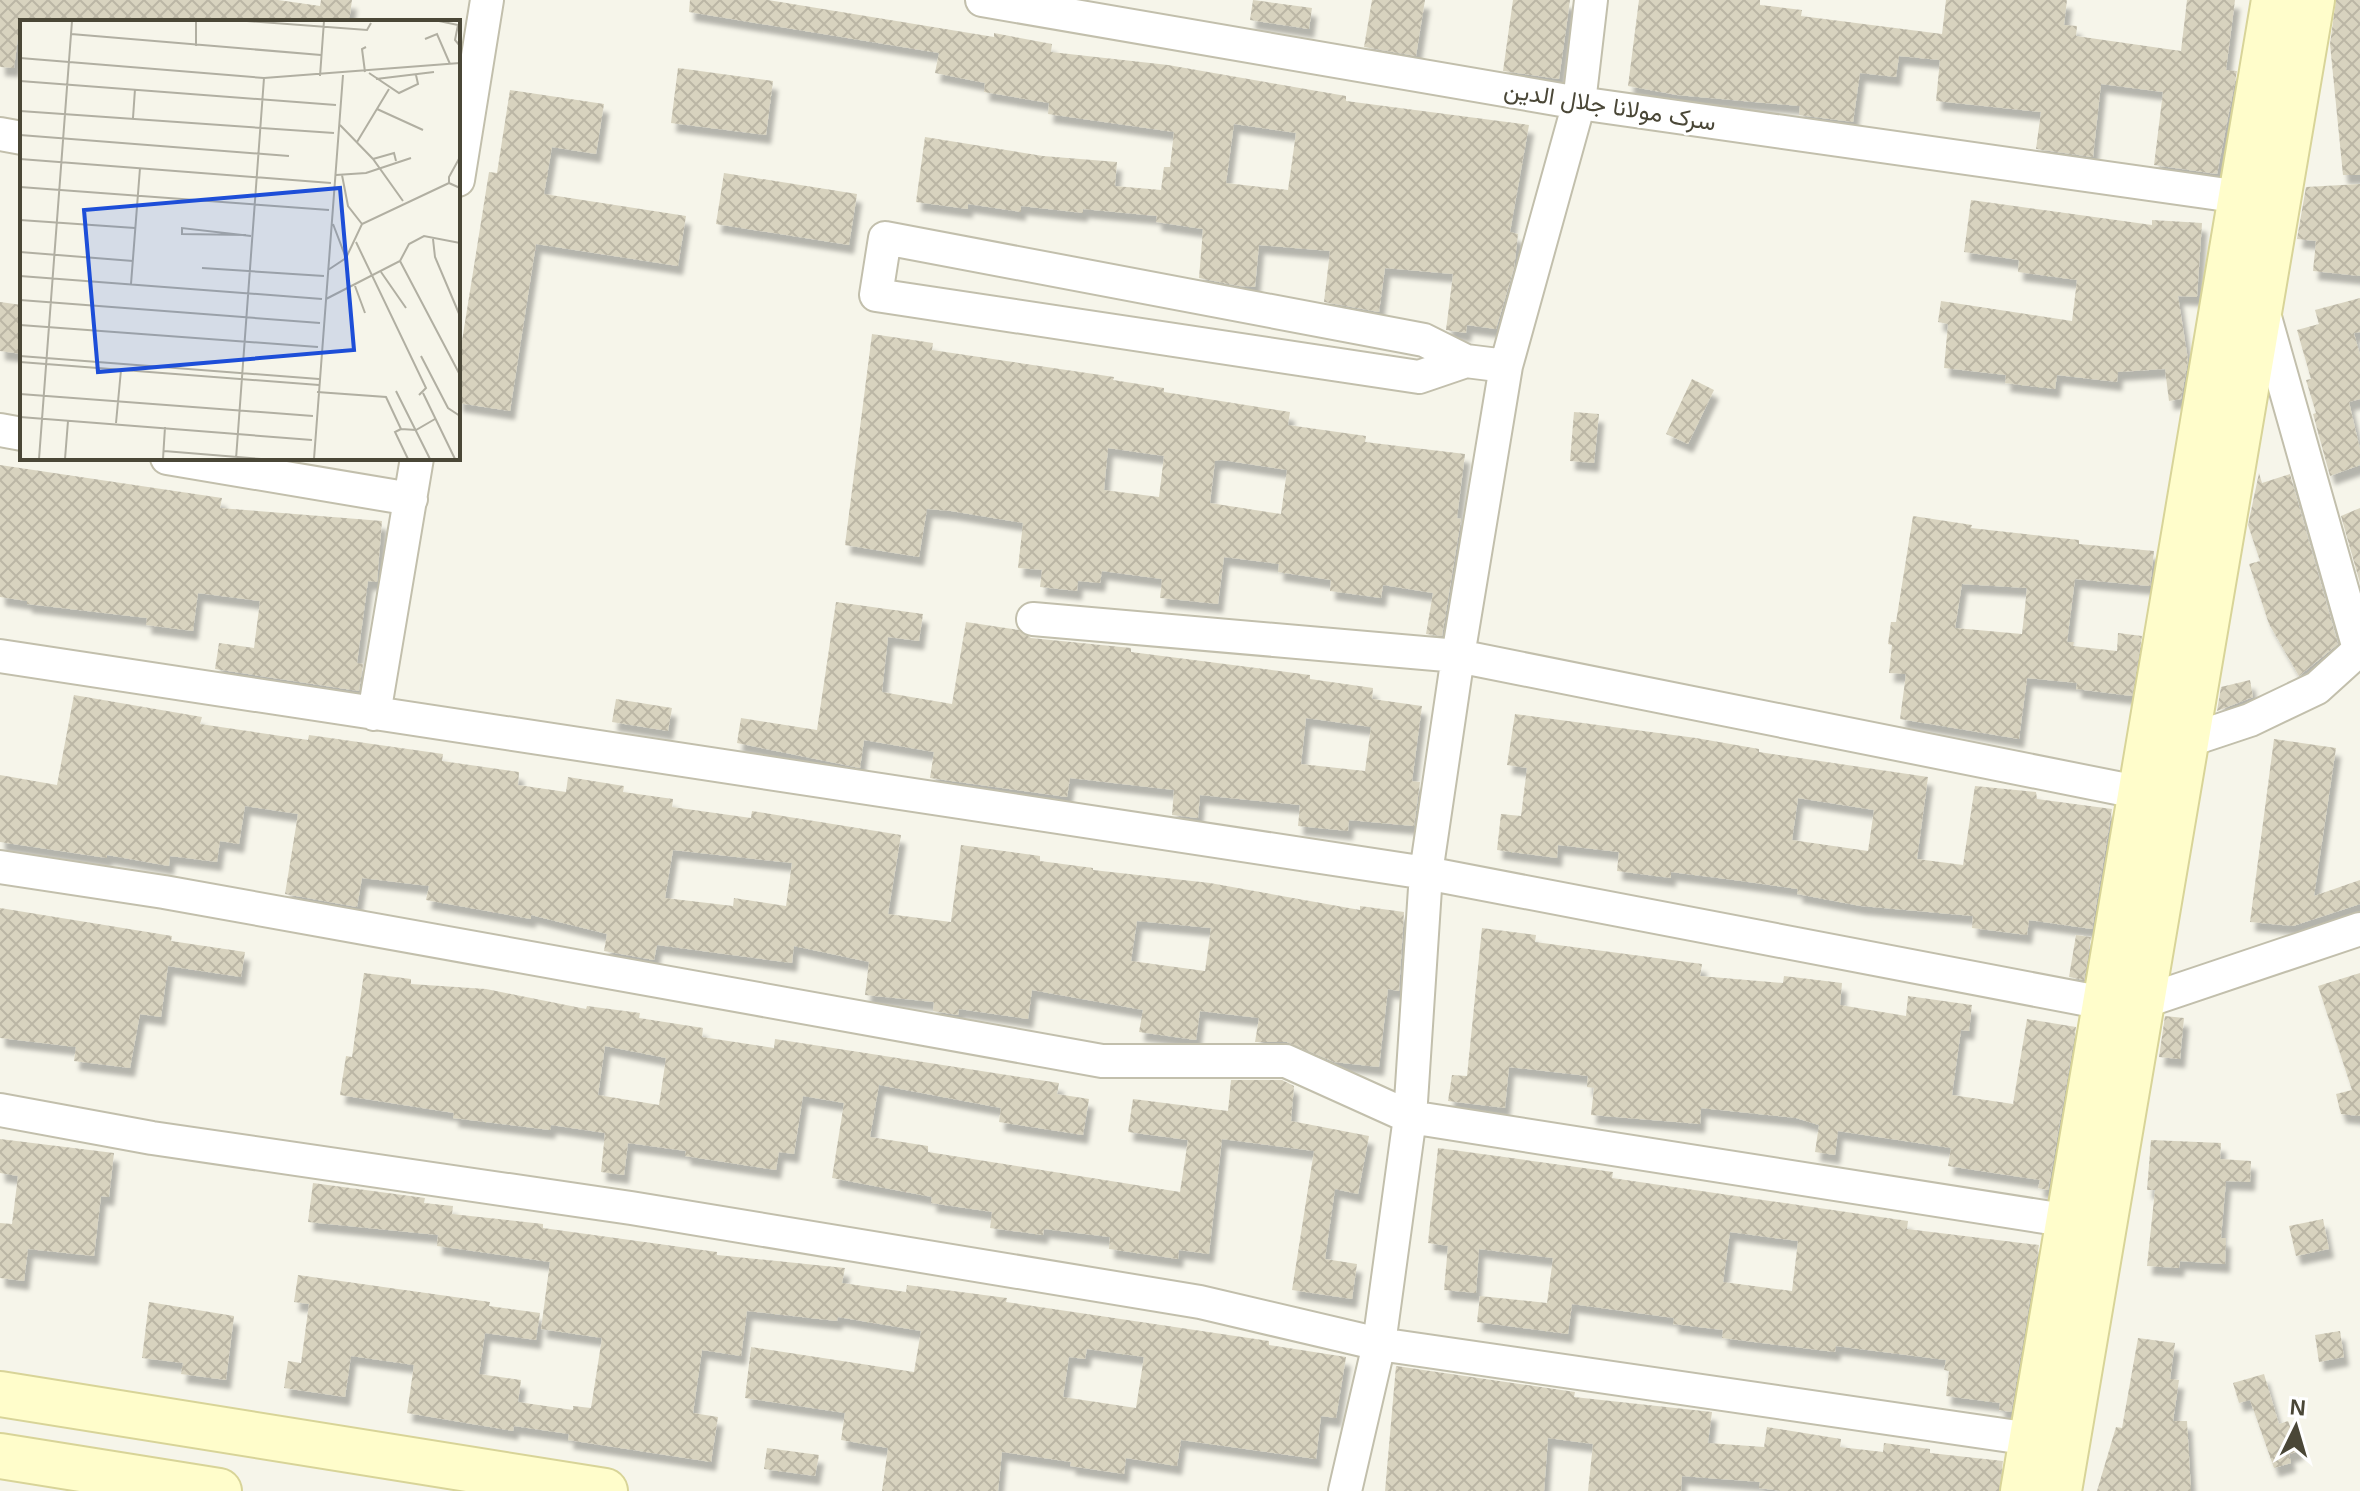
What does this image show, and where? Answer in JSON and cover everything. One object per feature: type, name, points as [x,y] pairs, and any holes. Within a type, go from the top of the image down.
[{"type":"main road","points":[[2023,1491],[2070,1221],[2184,742],[2246,299],[2241,197],[2274,0]]},
{"type":"main road","points":[[2059,1491],[2124,1003],[2142,793],[2312,0]]},
{"type":"main road","points":[[0,1394],[605,1491]]},
{"type":"main road","points":[[0,1456],[219,1491]]},
{"type":"street","points":[[460,168],[487,0]]},
{"type":"street","name":"سرک مولانا جلال الدین","points":[[982,0],[1579,103],[2241,197]]},
{"type":"street","points":[[1345,1491],[1379,1344],[1410,1117],[1426,873],[1458,656],[1506,366],[1579,103],[1591,0]]},
{"type":"street","points":[[0,134],[20,138]]},
{"type":"street","points":[[1466,361],[1419,377],[876,295],[885,238],[1424,340],[1466,361],[1506,366]]},
{"type":"street","points":[[2184,742],[2250,720],[2317,688],[2360,649],[2246,299]]},
{"type":"street","points":[[0,430],[20,434]]},
{"type":"street","points":[[179,460],[411,499]]},
{"type":"street","points":[[374,714],[417,460]]},
{"type":"street","points":[[1033,619],[1458,656],[2142,793]]},
{"type":"street","points":[[0,656],[1426,873],[2124,1003],[2360,929]]},
{"type":"street","points":[[0,867],[164,892],[1102,1061],[1286,1061],[1410,1117],[2070,1221]]},
{"type":"street","points":[[0,1110],[152,1138],[631,1208],[1200,1302],[1379,1344],[2031,1439]]},
{"type":"building","points":[[0,0],[278,0],[320,6],[321,0],[352,0],[349,20],[20,20],[14,68],[0,67]]},
{"type":"building","points":[[690,0],[768,0],[994,37],[994,33],[1052,44],[1051,52],[1168,65],[1346,96],[1346,101],[1529,125],[1510,232],[1518,234],[1514,268],[1496,329],[1467,325],[1466,333],[1446,330],[1453,274],[1385,268],[1379,312],[1324,302],[1330,251],[1259,245],[1255,287],[1239,286],[1199,278],[1203,229],[1156,222],[1157,216],[1083,209],[1083,213],[1021,206],[1021,212],[968,204],[968,209],[916,202],[925,137],[1043,156],[1117,162],[1115,186],[1161,190],[1164,167],[1170,167],[1174,132],[1048,114],[1049,103],[984,92],[985,83],[935,73],[939,53],[689,12]],"holes":[[[1234,124],[1296,133],[1288,190],[1226,183]]]},
{"type":"building","points":[[1253,0],[1312,8],[1309,29],[1250,20]]},
{"type":"building","points":[[1372,0],[1425,0],[1416,56],[1364,47]]},
{"type":"building","points":[[1513,0],[1570,0],[1559,79],[1503,71]]},
{"type":"building","points":[[1639,0],[1760,0],[1760,5],[1802,10],[1801,16],[1942,34],[1946,0],[2067,0],[2064,25],[2077,26],[2076,36],[2181,51],[2187,0],[2235,0],[2226,70],[2237,71],[2217,174],[2154,165],[2163,92],[2101,84],[2093,157],[2036,149],[2041,112],[1936,101],[1940,60],[1899,56],[1896,77],[1860,73],[1853,122],[1799,115],[1800,106],[1677,95],[1628,86]]},
{"type":"building","points":[[2336,0],[2360,0],[2360,175],[2343,175],[2330,44]]},
{"type":"building","points":[[678,68],[773,81],[766,135],[671,123]]},
{"type":"building","points":[[510,90],[604,104],[596,154],[552,147],[544,194],[686,216],[678,266],[536,244],[510,411],[460,403],[460,353],[489,172],[497,173]]},
{"type":"building","points":[[724,173],[857,194],[849,245],[716,224]]},
{"type":"building","points":[[2360,184],[2360,276],[2313,271],[2316,241],[2297,239],[2306,187]]},
{"type":"building","points":[[1971,200],[2152,225],[2152,220],[2202,223],[2197,297],[2178,296],[2188,360],[2181,399],[2169,401],[2165,369],[2118,372],[2117,382],[2057,375],[2055,389],[2005,383],[2006,375],[1944,368],[1948,324],[1938,322],[1941,301],[2072,321],[2077,280],[2018,272],[2019,260],[1964,252]]},
{"type":"building","points":[[2360,298],[2360,332],[2354,333],[2360,355],[2360,399],[2349,402],[2360,449],[2360,465],[2330,476],[2313,414],[2316,413],[2306,380],[2311,379],[2297,330],[2319,324],[2315,310]]},
{"type":"building","points":[[0,302],[20,305],[20,354],[0,351]]},
{"type":"building","points":[[872,334],[933,343],[932,350],[1114,377],[1113,380],[1164,388],[1164,392],[1290,412],[1288,425],[1366,436],[1365,442],[1465,454],[1457,518],[1461,519],[1442,636],[1426,634],[1433,593],[1383,585],[1381,598],[1330,591],[1331,580],[1278,572],[1279,564],[1224,557],[1218,604],[1160,598],[1162,579],[1102,571],[1100,583],[1078,581],[1077,591],[1040,587],[1042,570],[1018,568],[1023,523],[951,511],[927,509],[919,557],[845,545]],"holes":[[[1108,448],[1164,456],[1159,497],[1104,490]],[[1215,461],[1287,470],[1281,514],[1210,503]]]},
{"type":"building","points":[[1692,379],[1714,390],[1688,444],[1666,434]]},
{"type":"building","points":[[1574,412],[1599,414],[1594,463],[1570,461]]},
{"type":"building","points":[[0,465],[222,498],[220,508],[382,521],[377,582],[368,581],[357,663],[363,664],[359,691],[215,669],[219,643],[254,648],[260,601],[198,593],[193,631],[146,625],[147,618],[27,604],[27,601],[0,597]]},
{"type":"building","points":[[2259,473],[2262,483],[2290,474],[2338,644],[2299,676],[2269,624],[2249,564],[2260,561],[2248,525]]},
{"type":"building","points":[[2360,508],[2360,583],[2341,516]]},
{"type":"building","points":[[1913,516],[1972,525],[1971,528],[2079,540],[2079,544],[2154,551],[2150,586],[2075,579],[2067,642],[2074,642],[2073,646],[2117,651],[2118,633],[2142,636],[2132,696],[2076,689],[2077,683],[2027,678],[2019,739],[1900,719],[1906,674],[1889,673],[1891,622],[1896,622]],"holes":[[[1962,584],[2027,588],[2022,634],[1955,628]]]},
{"type":"building","points":[[836,602],[923,614],[919,641],[888,637],[882,692],[952,704],[966,622],[1019,630],[1031,638],[1131,648],[1131,652],[1310,675],[1310,679],[1373,688],[1372,699],[1422,706],[1412,781],[1420,782],[1414,826],[1349,820],[1348,831],[1298,826],[1300,805],[1200,795],[1198,818],[1172,815],[1174,790],[1070,778],[1067,797],[930,778],[934,752],[864,740],[860,768],[737,743],[741,718],[817,730]],"holes":[[[1306,718],[1371,727],[1365,771],[1301,764]]]},
{"type":"building","points":[[2250,680],[2253,697],[2217,711],[2221,687]]},
{"type":"building","points":[[74,695],[202,717],[200,724],[308,740],[309,735],[443,754],[442,761],[519,772],[518,785],[566,792],[568,777],[624,786],[623,792],[673,799],[672,807],[751,818],[752,811],[901,835],[888,914],[951,922],[961,845],[1040,856],[1040,861],[1093,870],[1210,883],[1360,910],[1360,906],[1404,912],[1399,991],[1388,989],[1379,1067],[1334,1062],[1287,1042],[1255,1042],[1259,1018],[1200,1011],[1196,1040],[1139,1032],[1143,1010],[1032,990],[1028,1019],[959,1009],[958,1015],[933,1011],[934,1002],[865,995],[869,962],[794,946],[792,963],[657,945],[654,960],[604,951],[607,934],[531,915],[531,919],[426,900],[429,886],[362,878],[357,907],[285,894],[298,814],[245,806],[239,844],[220,841],[217,862],[170,856],[169,866],[0,842],[0,775],[57,785]],"holes":[[[673,850],[792,863],[786,906],[734,898],[733,906],[665,898]],[[1137,921],[1211,928],[1205,971],[1131,961]]]},
{"type":"building","points":[[616,699],[672,708],[668,731],[612,722]]},
{"type":"building","points":[[1515,714],[1696,738],[1759,749],[1759,752],[1928,777],[1917,859],[1963,865],[1975,786],[2036,792],[2037,799],[2112,809],[2092,929],[2029,920],[2027,935],[1972,928],[1973,916],[1861,906],[1797,894],[1798,889],[1671,872],[1671,878],[1617,871],[1619,852],[1558,845],[1557,858],[1497,850],[1501,814],[1521,816],[1527,768],[1507,765]],"holes":[[[1798,798],[1874,810],[1868,851],[1792,840]]]},
{"type":"building","points":[[2274,739],[2336,748],[2314,896],[2360,880],[2360,904],[2293,926],[2250,922]]},
{"type":"building","points":[[0,908],[172,936],[171,941],[245,952],[241,977],[168,966],[161,1017],[140,1014],[130,1068],[74,1061],[76,1047],[0,1038]]},
{"type":"building","points":[[1482,928],[1536,935],[1535,942],[1702,964],[1700,976],[1783,983],[1784,976],[1842,983],[1840,1005],[1906,1016],[1908,996],[1972,1005],[1969,1031],[1961,1030],[1952,1095],[2013,1104],[2027,1019],[2076,1027],[2048,1190],[2038,1188],[2040,1180],[1948,1166],[1951,1148],[1838,1131],[1835,1155],[1815,1152],[1819,1125],[1796,1118],[1701,1108],[1700,1124],[1591,1115],[1594,1088],[1587,1087],[1588,1076],[1509,1067],[1505,1108],[1448,1101],[1452,1075],[1467,1076]]},
{"type":"building","points":[[2076,935],[2091,937],[2084,980],[2069,977]]},
{"type":"building","points":[[364,973],[411,979],[411,984],[486,989],[586,1009],[587,1006],[640,1013],[639,1018],[703,1028],[702,1037],[774,1048],[775,1039],[1059,1083],[1057,1094],[1089,1099],[1083,1135],[999,1122],[1001,1108],[879,1085],[870,1137],[928,1146],[928,1152],[1180,1192],[1188,1140],[1128,1132],[1133,1099],[1228,1111],[1231,1080],[1282,1080],[1294,1086],[1291,1121],[1369,1136],[1358,1194],[1335,1189],[1325,1259],[1357,1264],[1352,1299],[1292,1290],[1314,1151],[1222,1139],[1209,1254],[1179,1250],[1178,1259],[1109,1249],[1110,1237],[1044,1229],[1043,1235],[990,1228],[992,1212],[931,1203],[932,1197],[832,1178],[844,1103],[803,1096],[794,1154],[779,1152],[776,1170],[685,1156],[686,1151],[628,1143],[624,1175],[601,1172],[605,1133],[551,1125],[550,1130],[453,1118],[454,1113],[340,1095],[346,1056],[352,1057]],"holes":[[[605,1046],[666,1058],[659,1105],[598,1095]]]},
{"type":"building","points":[[2360,973],[2360,1116],[2341,1114],[2336,1094],[2352,1090],[2318,986]]},
{"type":"building","points":[[2165,1016],[2184,1018],[2180,1059],[2159,1057]]},
{"type":"building","points":[[0,1139],[114,1153],[109,1197],[101,1196],[94,1256],[28,1249],[24,1281],[0,1278],[0,1223],[12,1224],[18,1176],[0,1173]]},
{"type":"building","points":[[2151,1140],[2221,1143],[2220,1159],[2251,1161],[2250,1182],[2226,1181],[2221,1238],[2226,1238],[2225,1264],[2180,1261],[2179,1268],[2147,1266],[2155,1190],[2147,1190]]},
{"type":"building","points":[[1438,1148],[1613,1172],[1612,1178],[1908,1221],[1907,1229],[2039,1245],[2011,1412],[1999,1410],[2000,1403],[1946,1396],[1949,1371],[1944,1370],[1946,1360],[1836,1346],[1835,1352],[1722,1338],[1723,1330],[1673,1324],[1674,1318],[1572,1304],[1568,1334],[1477,1322],[1480,1296],[1547,1303],[1553,1258],[1479,1249],[1476,1293],[1444,1290],[1448,1246],[1428,1243]],"holes":[[[1730,1232],[1798,1241],[1792,1291],[1723,1282]]]},
{"type":"building","points":[[313,1183],[425,1198],[424,1203],[453,1206],[452,1214],[543,1224],[543,1228],[717,1252],[717,1255],[845,1268],[842,1283],[906,1292],[907,1285],[1007,1298],[1006,1302],[1269,1341],[1269,1345],[1346,1357],[1336,1418],[1321,1416],[1316,1459],[1181,1440],[1177,1466],[1126,1458],[1124,1474],[1070,1466],[1071,1462],[1002,1452],[998,1491],[882,1491],[888,1448],[841,1440],[845,1413],[745,1398],[751,1347],[914,1372],[921,1331],[838,1317],[837,1321],[747,1311],[741,1356],[702,1350],[693,1413],[718,1417],[711,1462],[568,1440],[569,1434],[514,1426],[513,1431],[407,1413],[414,1365],[351,1356],[345,1397],[284,1388],[288,1361],[301,1363],[309,1304],[294,1302],[298,1275],[490,1302],[489,1306],[540,1313],[536,1340],[485,1333],[479,1374],[521,1380],[518,1402],[573,1410],[573,1406],[591,1408],[602,1338],[541,1329],[550,1262],[437,1246],[438,1235],[308,1222]],"holes":[[[1087,1349],[1144,1357],[1136,1408],[1063,1397],[1069,1357],[1085,1359]]]},
{"type":"building","points":[[2323,1219],[2329,1249],[2296,1256],[2289,1226]]},
{"type":"building","points":[[149,1302],[234,1316],[226,1380],[181,1374],[183,1363],[142,1358]]},
{"type":"building","points":[[2340,1331],[2344,1357],[2319,1362],[2315,1335]]},
{"type":"building","points":[[2138,1338],[2175,1343],[2170,1379],[2179,1380],[2173,1421],[2187,1421],[2191,1491],[2097,1491],[2116,1427],[2122,1428]]},
{"type":"building","points":[[1396,1366],[1575,1392],[1574,1397],[1712,1412],[1708,1443],[1764,1447],[1767,1427],[1841,1439],[1840,1447],[1883,1452],[1884,1443],[1930,1449],[1930,1453],[2003,1461],[1999,1491],[1782,1491],[1759,1488],[1760,1482],[1682,1476],[1681,1491],[1588,1491],[1593,1444],[1548,1438],[1544,1491],[1385,1491]]},
{"type":"building","points":[[2264,1374],[2279,1424],[2288,1421],[2299,1451],[2289,1454],[2291,1463],[2274,1468],[2250,1400],[2239,1403],[2233,1383]]},
{"type":"building","points":[[767,1448],[819,1455],[815,1476],[764,1469]]}]
